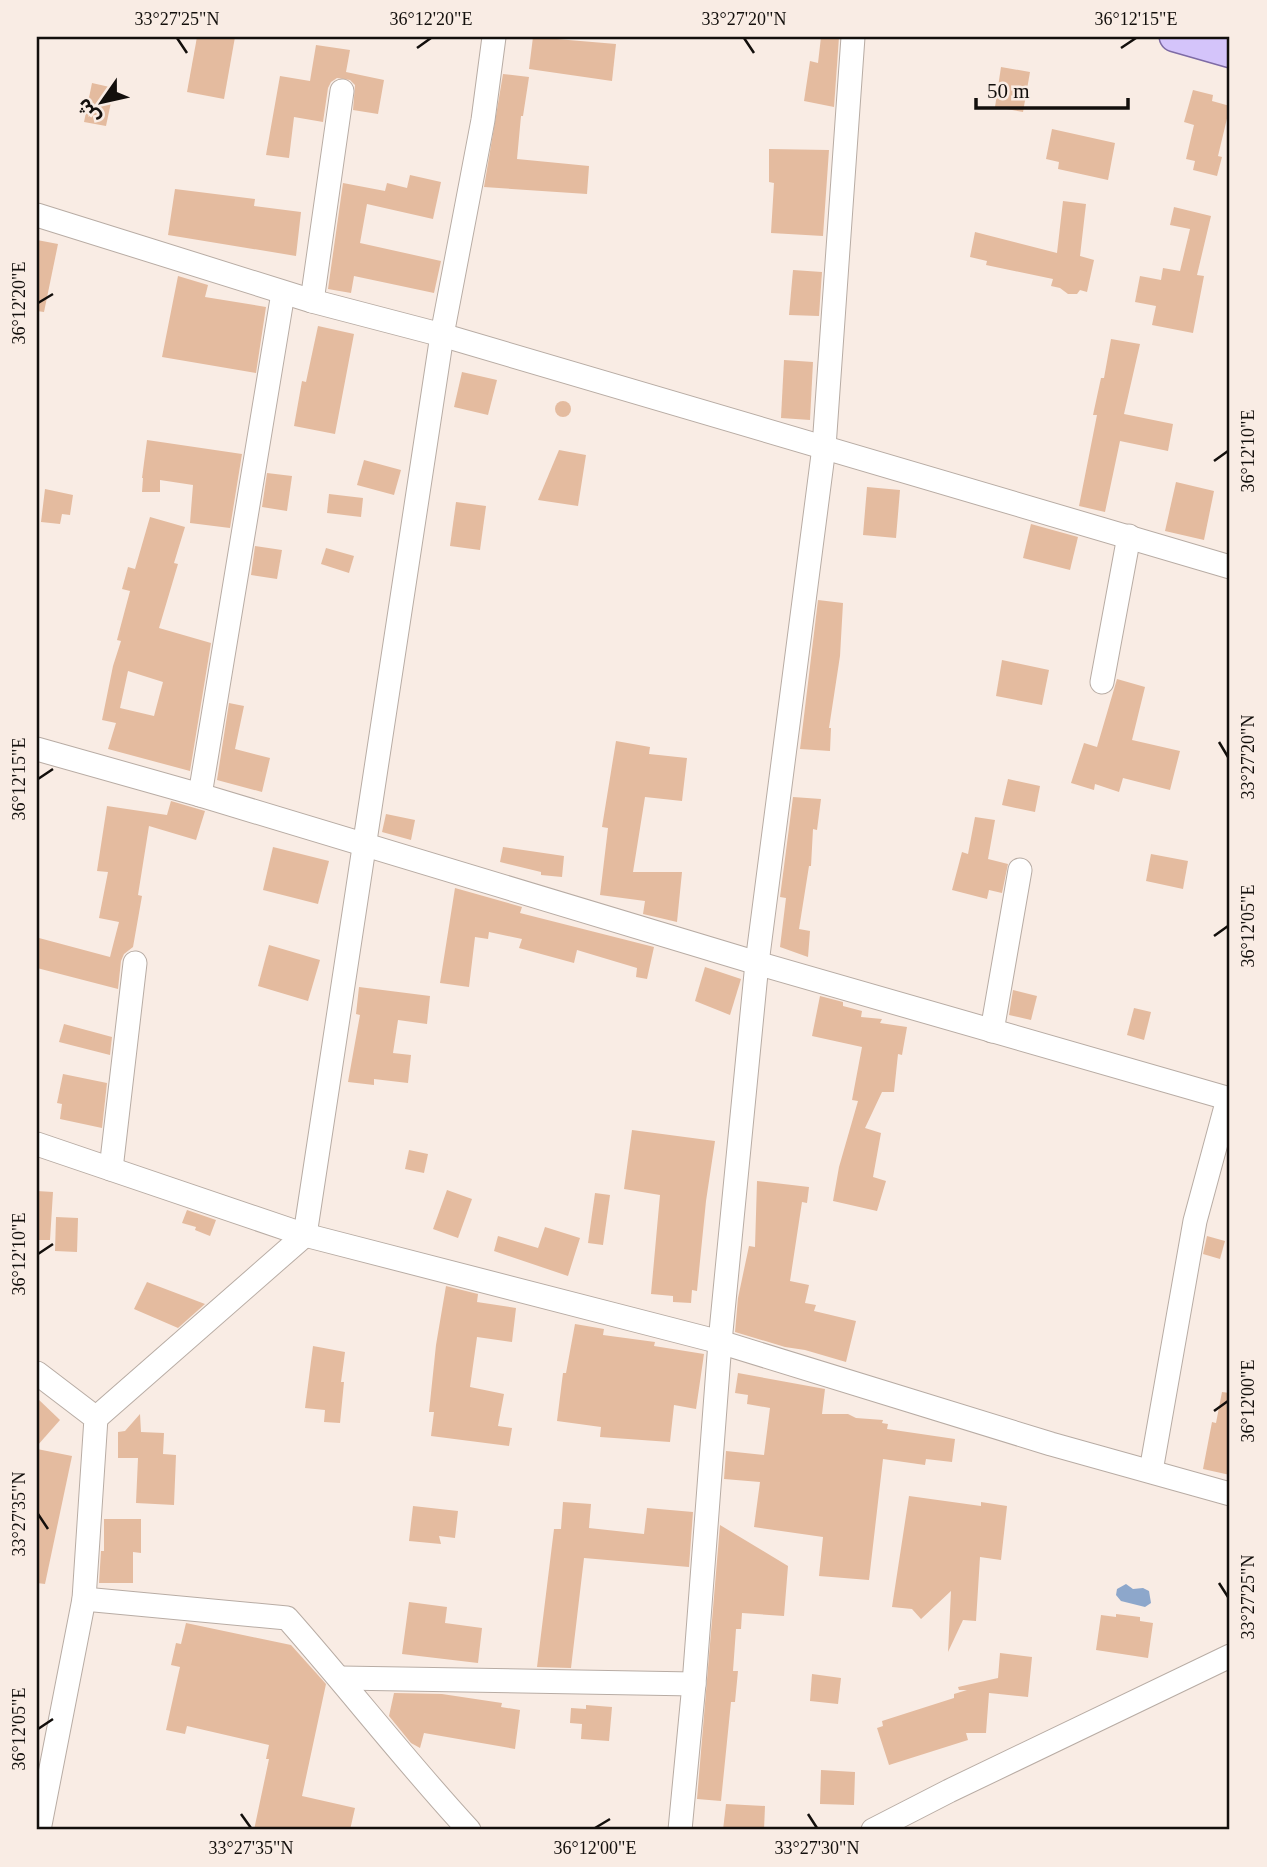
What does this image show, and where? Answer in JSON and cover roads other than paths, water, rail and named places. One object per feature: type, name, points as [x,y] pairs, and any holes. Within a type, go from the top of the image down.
[{"type":"main road","points":[[1174,37],[1230,53]]},
{"type":"street","points":[[40,1830],[85,1599],[96,1418],[305,1235],[442,335],[483,120],[494,37]]},
{"type":"street","points":[[680,1830],[720,1342],[758,963],[824,447],[853,37]]},
{"type":"street","points":[[313,302],[342,90]]},
{"type":"street","points":[[37,215],[313,302],[442,335],[1230,567]]},
{"type":"street","points":[[200,795],[283,293]]},
{"type":"street","points":[[1102,682],[1129,536]]},
{"type":"street","points":[[37,749],[200,795],[758,963],[1229,1099],[1195,1221],[1152,1471]]},
{"type":"street","points":[[992,1031],[1020,870]]},
{"type":"street","points":[[111,1169],[135,963]]},
{"type":"street","points":[[37,1144],[305,1235],[720,1342],[1051,1444],[1230,1494]]},
{"type":"street","points":[[37,1373],[96,1418]]},
{"type":"street","points":[[85,1599],[287,1618],[341,1678],[424,1781],[469,1830]]},
{"type":"street","points":[[873,1830],[1230,1656]]},
{"type":"street","points":[[341,1678],[694,1684]]},
{"type":"water","points":[[1126,1584],[1133,1589],[1143,1588],[1149,1591],[1151,1603],[1145,1607],[1121,1601],[1116,1595],[1117,1589]]}]
